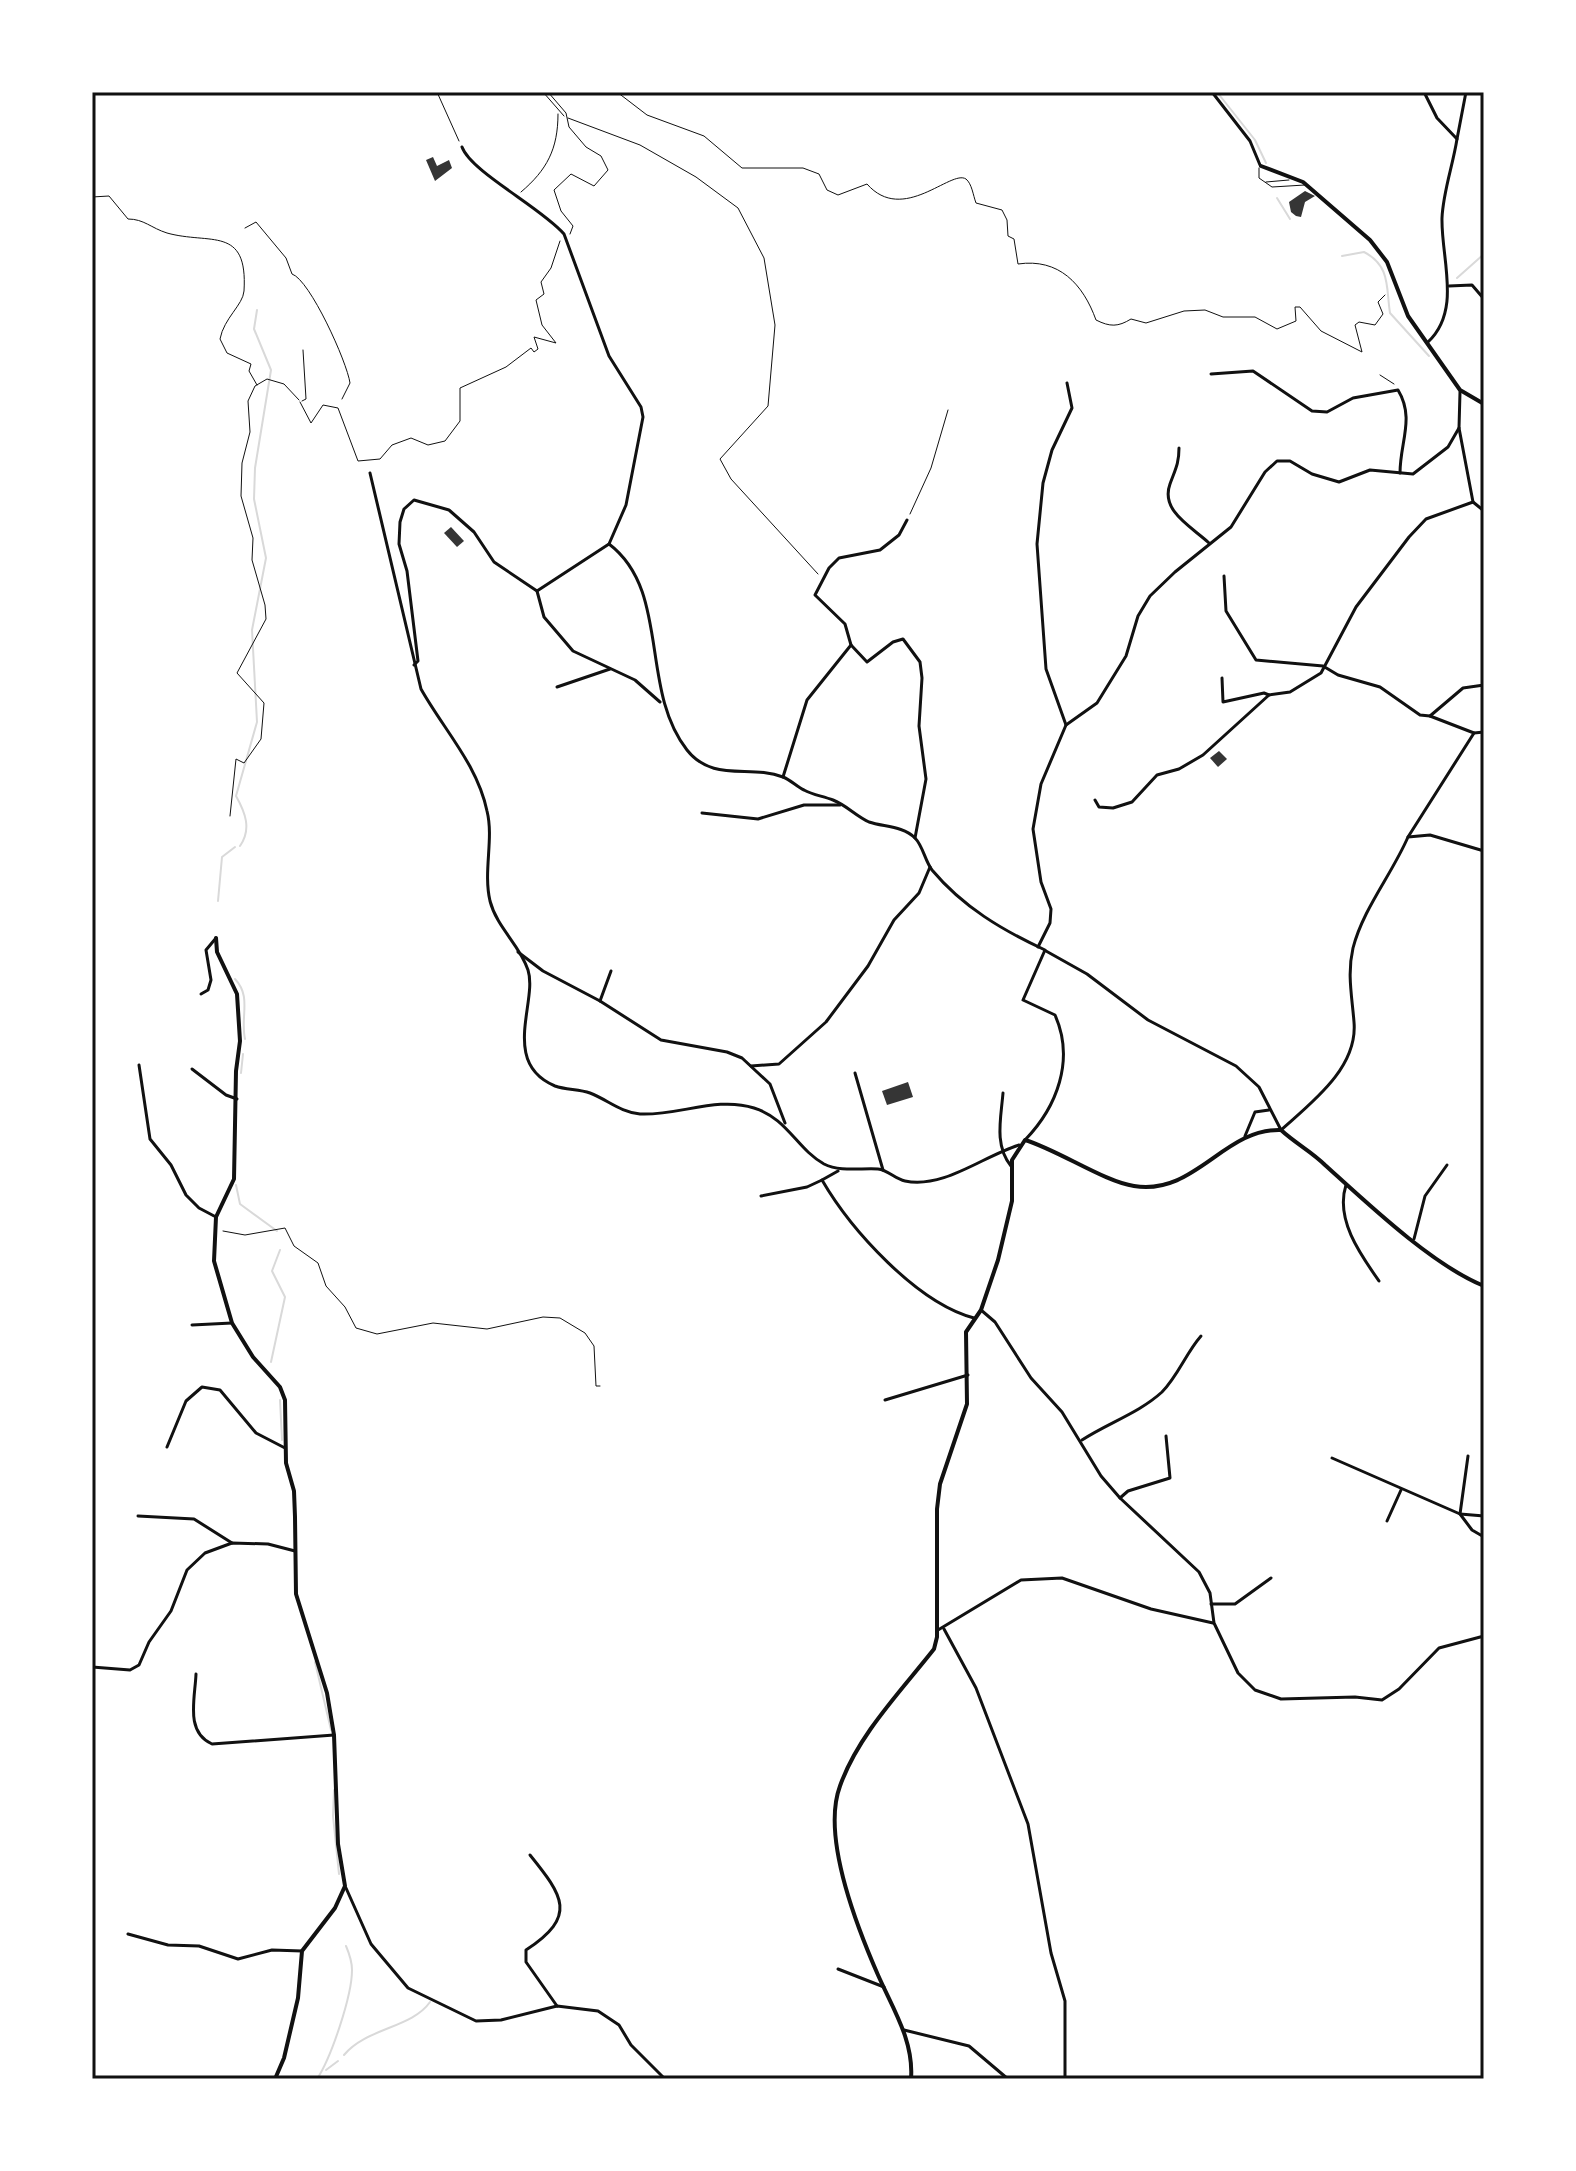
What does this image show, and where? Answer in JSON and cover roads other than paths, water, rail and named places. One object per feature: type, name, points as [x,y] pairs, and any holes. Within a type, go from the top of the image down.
[{"type":"street","points":[[1212,92],[1250,141],[1261,166],[1299,179],[1381,254],[1403,309],[1460,390],[1484,404]]},
{"type":"street","points":[[1424,92],[1437,118],[1457,139]]},
{"type":"street","points":[[1428,342],[1440,330],[1449,286],[1442,218],[1466,92]]},
{"type":"street","points":[[462,147],[467,161],[518,194],[527,206],[553,221],[565,238],[609,356],[642,412],[626,505],[609,544],[537,591]]},
{"type":"street","points":[[1449,286],[1472,285],[1484,299]]},
{"type":"street","points":[[1211,374],[1253,371],[1312,411],[1327,412],[1353,398],[1392,388],[1398,390],[1409,419],[1400,450],[1400,473]]},
{"type":"street","points":[[1066,725],[1046,669],[1037,544],[1043,483],[1052,450],[1072,408],[1067,383]]},
{"type":"street","points":[[1460,390],[1459,428],[1473,502],[1484,511]]},
{"type":"street","points":[[1038,947],[1050,923],[1051,909],[1041,882],[1033,829],[1041,784],[1066,725],[1097,703],[1126,656],[1138,616],[1150,596],[1238,519],[1265,472],[1277,461],[1290,461],[1312,474],[1339,482],[1370,470],[1413,474],[1448,447],[1459,428]]},
{"type":"street","points":[[1179,448],[1179,469],[1170,484],[1168,498],[1174,513],[1209,543]]},
{"type":"street","points":[[370,473],[377,512],[394,564],[414,665],[432,709],[463,751],[480,789],[489,821],[485,863],[490,901],[499,927],[529,972],[524,1043],[527,1055],[543,1079],[555,1086],[586,1091],[615,1108],[639,1114],[733,1104],[754,1107],[785,1124],[810,1153],[839,1170],[883,1170],[903,1181],[932,1182],[1019,1145],[1049,1109],[1065,1058],[1064,1038],[1055,1015],[1023,1000],[1045,950]]},
{"type":"street","points":[[414,665],[418,661],[416,627],[399,544],[404,509],[414,500],[449,510],[474,532],[494,562],[537,591],[544,617],[573,651],[635,680],[662,705]]},
{"type":"street","points":[[1095,800],[1099,807],[1113,808],[1132,802],[1157,775],[1179,769],[1203,755],[1269,695],[1304,685],[1321,673],[1356,607],[1409,537],[1426,519],[1473,502]]},
{"type":"street","points":[[907,520],[892,541],[875,552],[839,558],[823,579],[816,598],[845,624],[851,645],[867,662],[893,642],[903,639],[920,662],[920,737],[926,779],[915,838]]},
{"type":"street","points":[[609,544],[632,569],[646,603],[662,705],[683,745],[700,762],[723,771],[783,777],[864,819],[894,827],[915,838],[930,867],[992,924],[1087,974],[1148,1020],[1236,1066],[1259,1087],[1281,1130],[1414,1239],[1457,1272],[1484,1286]]},
{"type":"street","points":[[1224,576],[1226,611],[1251,657],[1267,663],[1323,666],[1338,675],[1380,687],[1420,715],[1474,733],[1484,732]]},
{"type":"street","points":[[783,777],[807,700],[851,645]]},
{"type":"street","points":[[557,687],[610,669]]},
{"type":"street","points":[[1222,678],[1223,702],[1264,693],[1269,695]]},
{"type":"street","points":[[1430,716],[1463,688],[1484,685]]},
{"type":"street","points":[[1025,1140],[1133,1186],[1167,1184],[1190,1176],[1245,1136],[1281,1130],[1322,1091],[1348,1056],[1354,1034],[1349,983],[1353,948],[1408,837],[1474,733]]},
{"type":"street","points":[[702,813],[758,819],[804,805],[844,806]]},
{"type":"street","points":[[1408,837],[1430,835],[1484,851]]},
{"type":"street","points":[[751,1066],[779,1064],[833,1014],[850,986],[868,966],[894,920],[919,893],[930,867]]},
{"type":"street","points":[[201,994],[211,984],[206,950],[216,938]]},
{"type":"street","points":[[216,938],[217,952],[238,1001],[234,1179],[216,1217],[214,1261],[232,1323],[253,1357],[280,1387],[285,1400],[285,1448],[294,1491],[296,1594],[327,1693],[334,1735],[338,1844],[345,1886],[371,1944],[408,1988],[476,2021],[501,2020],[571,2005],[610,2016],[631,2045],[665,2079]]},
{"type":"street","points":[[515,950],[543,971],[600,1001],[661,1040],[727,1052],[751,1066],[775,1092],[785,1124]]},
{"type":"street","points":[[600,1001],[611,971]]},
{"type":"street","points":[[139,1065],[150,1139],[171,1165],[186,1195],[199,1208],[216,1217]]},
{"type":"street","points":[[192,1069],[226,1095],[237,1099]]},
{"type":"street","points":[[855,1073],[883,1170]]},
{"type":"street","points":[[1003,1093],[1001,1151],[1012,1167]]},
{"type":"street","points":[[1245,1136],[1255,1112],[1269,1110]]},
{"type":"street","points":[[911,2079],[904,2030],[863,1941],[839,1859],[835,1831],[839,1786],[867,1738],[934,1649],[941,1629],[937,1509],[940,1484],[967,1404],[966,1332],[981,1310],[1012,1201],[1012,1167],[1019,1145]]},
{"type":"street","points":[[1414,1239],[1425,1196],[1447,1165]]},
{"type":"street","points":[[761,1196],[807,1187],[839,1170]]},
{"type":"street","points":[[822,1180],[858,1234],[947,1311],[974,1318]]},
{"type":"street","points":[[1346,1185],[1342,1207],[1359,1252],[1379,1281]]},
{"type":"street","points":[[981,1310],[995,1322],[1031,1378],[1062,1412],[1082,1440],[1101,1476],[1120,1498],[1199,1572],[1211,1604],[1214,1623],[1238,1673],[1255,1690],[1281,1699],[1355,1697],[1382,1700],[1399,1689],[1439,1648],[1484,1636]]},
{"type":"street","points":[[192,1325],[232,1323]]},
{"type":"street","points":[[1082,1440],[1139,1410],[1164,1390],[1186,1352],[1201,1336]]},
{"type":"street","points":[[885,1400],[968,1375]]},
{"type":"street","points":[[167,1447],[186,1401],[202,1387],[220,1390],[256,1433],[285,1448]]},
{"type":"street","points":[[1120,1498],[1128,1491],[1170,1478],[1166,1436]]},
{"type":"street","points":[[1468,1456],[1460,1514],[1472,1530],[1484,1537]]},
{"type":"street","points":[[1332,1458],[1460,1514],[1484,1516]]},
{"type":"street","points":[[1387,1521],[1401,1490]]},
{"type":"street","points":[[138,1516],[194,1519],[232,1543]]},
{"type":"street","points":[[92,1667],[130,1670],[139,1665],[149,1642],[171,1611],[187,1570],[205,1553],[232,1543],[268,1544],[295,1551]]},
{"type":"street","points":[[941,1629],[1021,1580],[1062,1578],[1151,1609],[1214,1623]]},
{"type":"street","points":[[1211,1604],[1235,1604],[1271,1578]]},
{"type":"street","points":[[941,1629],[976,1688],[1028,1824],[1051,1953],[1065,2001],[1065,2079]]},
{"type":"street","points":[[196,1674],[194,1728],[200,1738],[212,1744],[334,1735]]},
{"type":"street","points":[[530,1855],[561,1899],[561,1917],[548,1936],[526,1950],[526,1962],[557,2006]]},
{"type":"street","points":[[275,2079],[284,2058],[298,1998],[302,1951],[335,1908],[345,1886]]},
{"type":"street","points":[[128,1934],[168,1945],[199,1946],[238,1959],[272,1950],[302,1951]]},
{"type":"street","points":[[838,1969],[884,1987]]},
{"type":"street","points":[[904,2030],[969,2046],[1008,2079]]},
{"type":"lane","points":[[1261,166],[1258,176],[1275,187],[1307,185]]},
{"type":"lane","points":[[1263,182],[1299,179]]},
{"type":"waterway","points":[[1217,92],[1255,140],[1266,163]]},
{"type":"waterway","points":[[1277,198],[1290,219]]},
{"type":"waterway","points":[[1342,256],[1364,252],[1379,264],[1386,278],[1390,313],[1429,356]]},
{"type":"waterway","points":[[1457,278],[1484,254]]},
{"type":"waterway","points":[[240,846],[246,827],[236,796],[257,722],[252,630],[266,558],[254,499],[255,468],[271,370],[254,329],[257,310]]},
{"type":"waterway","points":[[218,901],[222,857],[235,847]]},
{"type":"waterway","points":[[235,979],[243,993],[245,1039]]},
{"type":"waterway","points":[[241,1073],[243,1054]]},
{"type":"waterway","points":[[236,1185],[240,1204],[277,1231]]},
{"type":"waterway","points":[[271,1362],[285,1297],[272,1271],[280,1250]]},
{"type":"waterway","points":[[280,1400],[282,1440]]},
{"type":"waterway","points":[[315,1662],[331,1730]]},
{"type":"waterway","points":[[334,1790],[333,1816],[339,1874]]},
{"type":"waterway","points":[[317,2079],[345,2010],[352,1967],[346,1946]]},
{"type":"waterway","points":[[344,2055],[364,2039],[422,2011],[430,2002]]},
{"type":"waterway","points":[[326,2070],[338,2061]]}]
